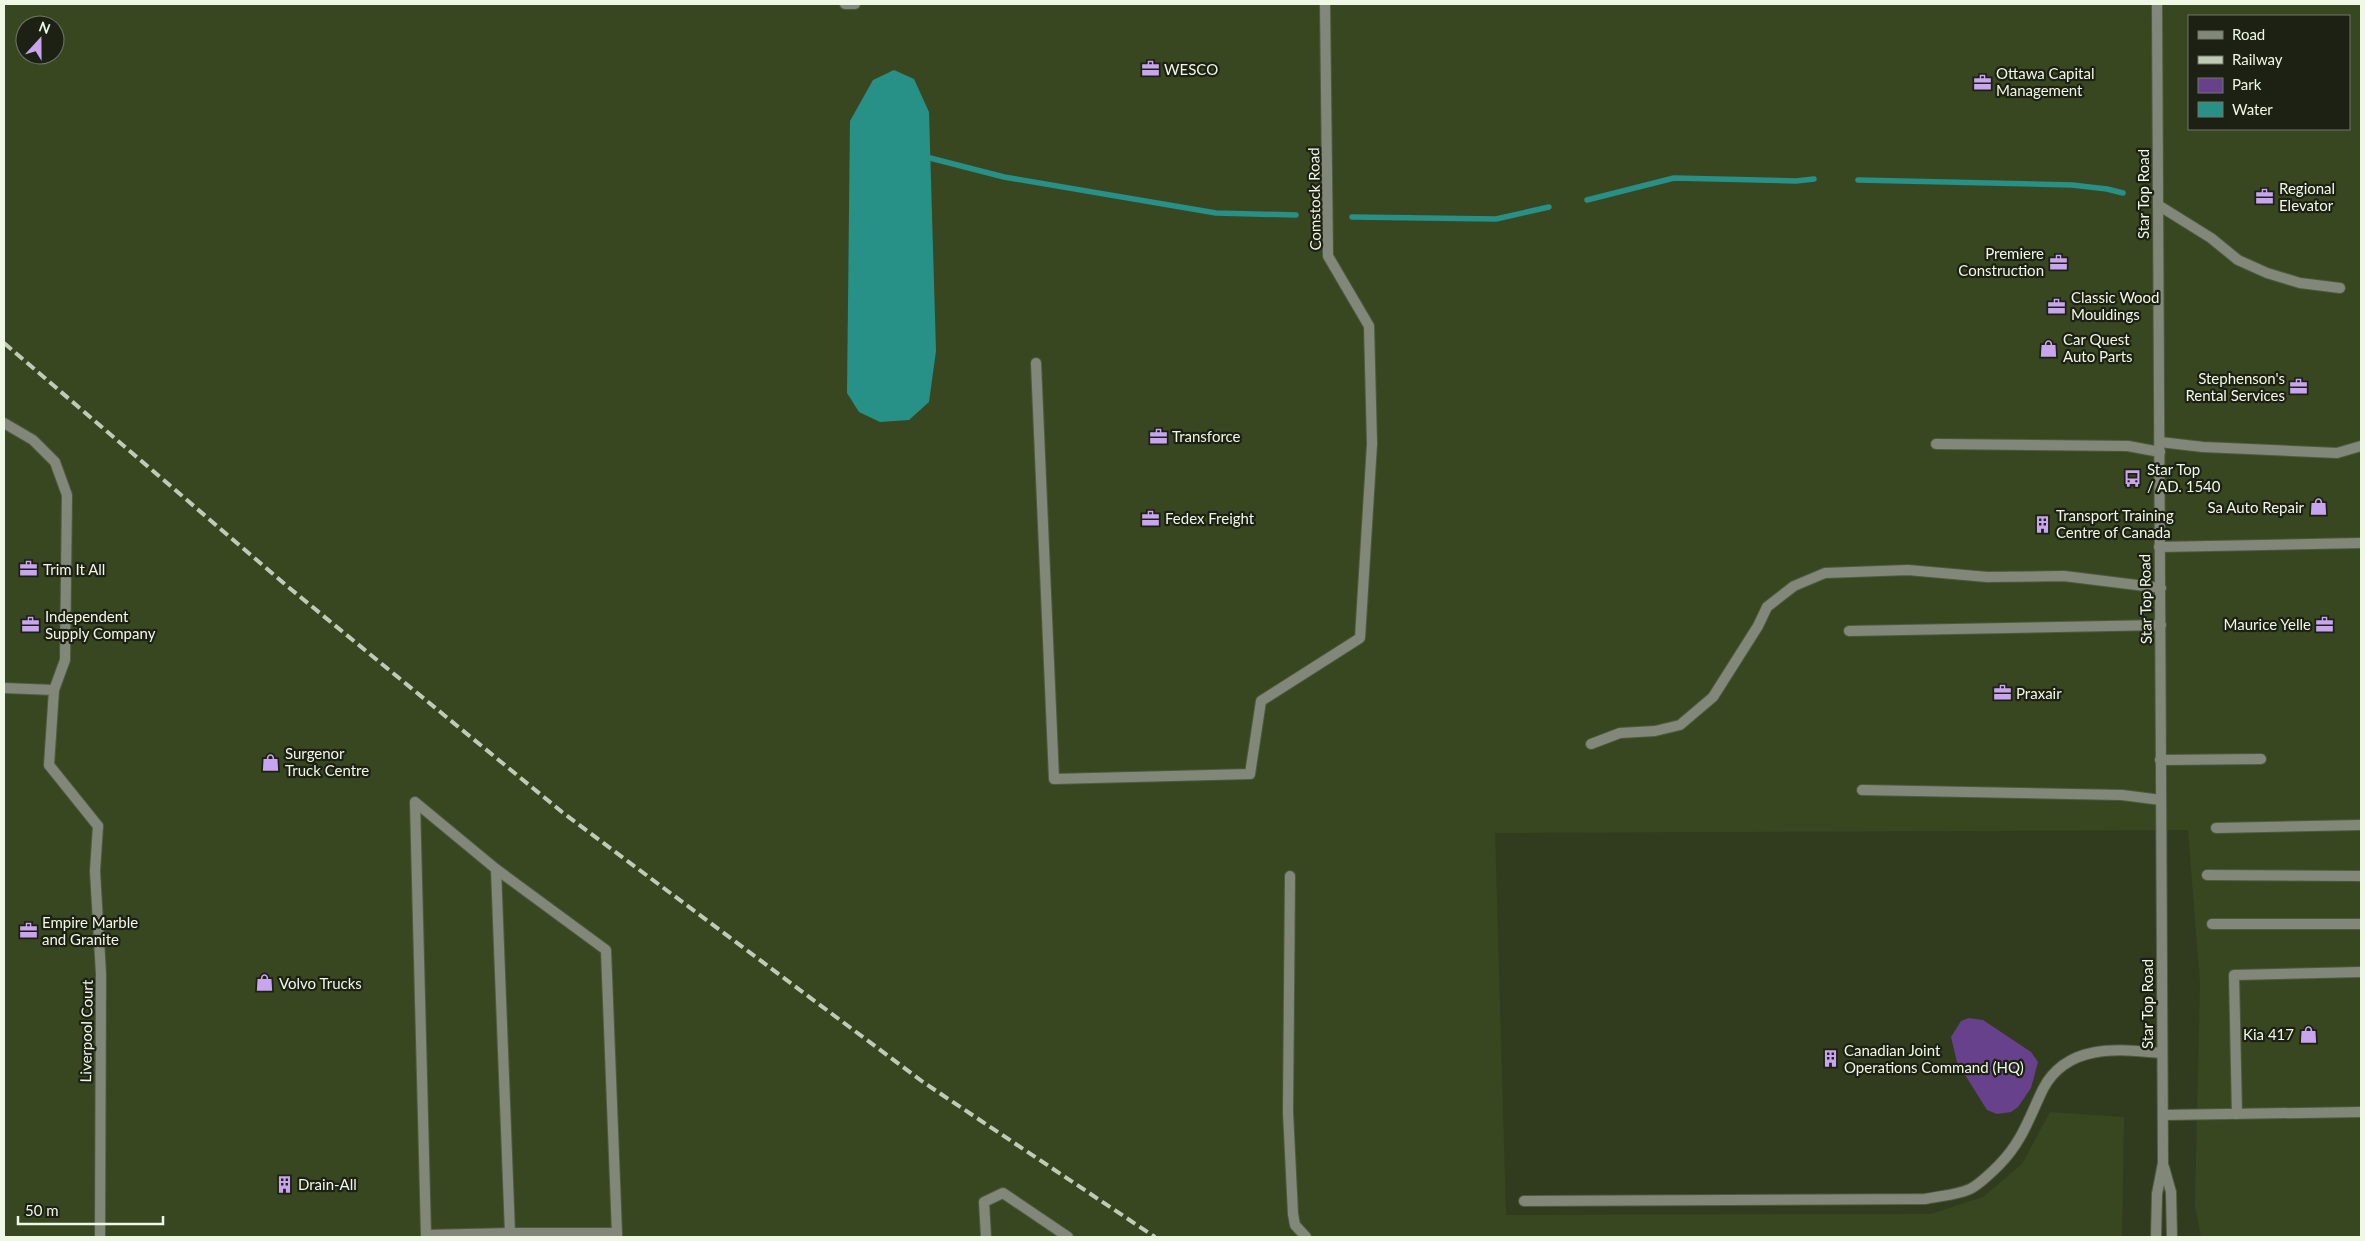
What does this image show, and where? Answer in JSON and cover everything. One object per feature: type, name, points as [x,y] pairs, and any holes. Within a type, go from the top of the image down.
[{"type":"street","points":[[845,4],[855,4]]},
{"type":"street","name":"Comstock Road","points":[[1036,363],[1054,779],[1250,774],[1261,700],[1360,638],[1372,444],[1369,326],[1328,256],[1325,4]]},
{"type":"street","name":"Star Top Road","points":[[2156,1237],[2158,1194],[2163,1163],[2157,4]]},
{"type":"street","points":[[2158,205],[2211,238],[2238,260],[2267,273],[2300,283],[2340,288]]},
{"type":"street","points":[[4,423],[33,440],[55,462],[67,495],[65,660],[54,690],[4,688]]},
{"type":"street","points":[[1936,444],[2203,447],[2337,453],[2361,446]]},
{"type":"street","points":[[2159,547],[2361,544]]},
{"type":"street","points":[[1591,744],[1620,733],[1655,731],[1680,725],[1712,697],[1758,626],[1768,607],[1794,586],[1825,573],[1908,570],[1986,577],[2064,576],[2161,588]]},
{"type":"street","points":[[1849,631],[2161,624]]},
{"type":"street","name":"Liverpool Court","points":[[54,690],[50,765],[98,826],[95,872],[101,974],[100,1237]]},
{"type":"street","points":[[2160,760],[2261,759]]},
{"type":"street","points":[[1862,790],[2122,795],[2160,800]]},
{"type":"street","points":[[415,802],[496,869],[606,950],[617,1235],[510,1233],[426,1235],[415,802]]},
{"type":"street","points":[[2216,828],[2361,825]]},
{"type":"street","points":[[496,869],[510,1233]]},
{"type":"street","points":[[2207,875],[2361,876]]},
{"type":"street","points":[[1290,876],[1288,1112],[1293,1214],[1295,1225],[1306,1237]]},
{"type":"street","points":[[2212,924],[2361,924]]},
{"type":"street","points":[[2237,1114],[2234,975],[2361,972]]},
{"type":"street","points":[[1524,1201],[1925,1199],[1970,1190],[2010,1154],[2028,1126],[2044,1088],[2064,1065],[2077,1057],[2100,1050],[2162,1053]]},
{"type":"street","points":[[2162,1115],[2361,1112]]},
{"type":"street","name":"Star Top Road","points":[[2163,1163],[2171,1192],[2172,1237]]},
{"type":"street","points":[[986,1237],[984,1202],[1003,1193],[1068,1237]]},
{"type":"shaded area","points":[[4,4],[2361,4],[2361,1237],[2201,1237],[2195,1206],[2200,983],[2188,830],[1495,833],[1506,1215],[1931,1214],[1983,1197],[2022,1164],[2050,1112],[2124,1117],[2122,1237],[4,1237]]},
{"type":"green space","points":[[1969,1018],[1983,1020],[2031,1052],[2038,1062],[2031,1088],[2018,1107],[2011,1112],[1997,1114],[1987,1110],[1957,1062],[1951,1037],[1961,1021]]},
{"type":"water","points":[[894,70],[914,79],[929,112],[936,351],[929,402],[909,420],[880,422],[859,412],[847,393],[850,121],[873,80]]},
{"type":"waterway","points":[[930,158],[1004,177],[1216,213],[1296,215]]},
{"type":"waterway","points":[[1587,200],[1674,178],[1796,181],[1814,179]]},
{"type":"waterway","points":[[1858,180],[2072,185],[2123,193]]},
{"type":"waterway","points":[[1352,217],[1496,219],[1549,207]]},
{"type":"railway","points":[[4,343],[287,586],[562,812],[923,1082],[1155,1237]]},
{"type":"place","name":"WESCO","points":[[1150,69]]},
{"type":"place","name":"Ottawa Capital Management","points":[[1982,82]]},
{"type":"place","name":"Regional Elevator","points":[[2265,197]]},
{"type":"place","name":"Premiere Construction","points":[[2058,262]]},
{"type":"place","name":"Classic Wood Mouldings","points":[[2057,306]]},
{"type":"place","name":"Car Quest Auto Parts","points":[[2049,348]]},
{"type":"place","name":"Stephenson's Rental Services","points":[[2299,387]]},
{"type":"place","name":"Transforce","points":[[1158,436]]},
{"type":"place","name":"Star Top / AD. 1540","points":[[2133,478]]},
{"type":"place","name":"Sa Auto Repair","points":[[2318,507]]},
{"type":"place","name":"Fedex Freight","points":[[1151,518]]},
{"type":"place","name":"Transport Training Centre of Canada","points":[[2042,524]]},
{"type":"place","name":"Trim It All","points":[[29,569]]},
{"type":"place","name":"Maurice Yelle","points":[[2325,624]]},
{"type":"place","name":"Independent Supply Company","points":[[31,625]]},
{"type":"place","name":"Praxair","points":[[2002,693]]},
{"type":"place","name":"Surgenor Truck Centre","points":[[271,762]]},
{"type":"place","name":"Empire Marble and Granite","points":[[28,931]]},
{"type":"place","name":"Volvo Trucks","points":[[265,983]]},
{"type":"place","name":"Kia 417","points":[[2308,1034]]},
{"type":"place","name":"Canadian Joint Operations Command (HQ)","points":[[1830,1059]]},
{"type":"place","name":"Drain-All","points":[[284,1184]]}]
